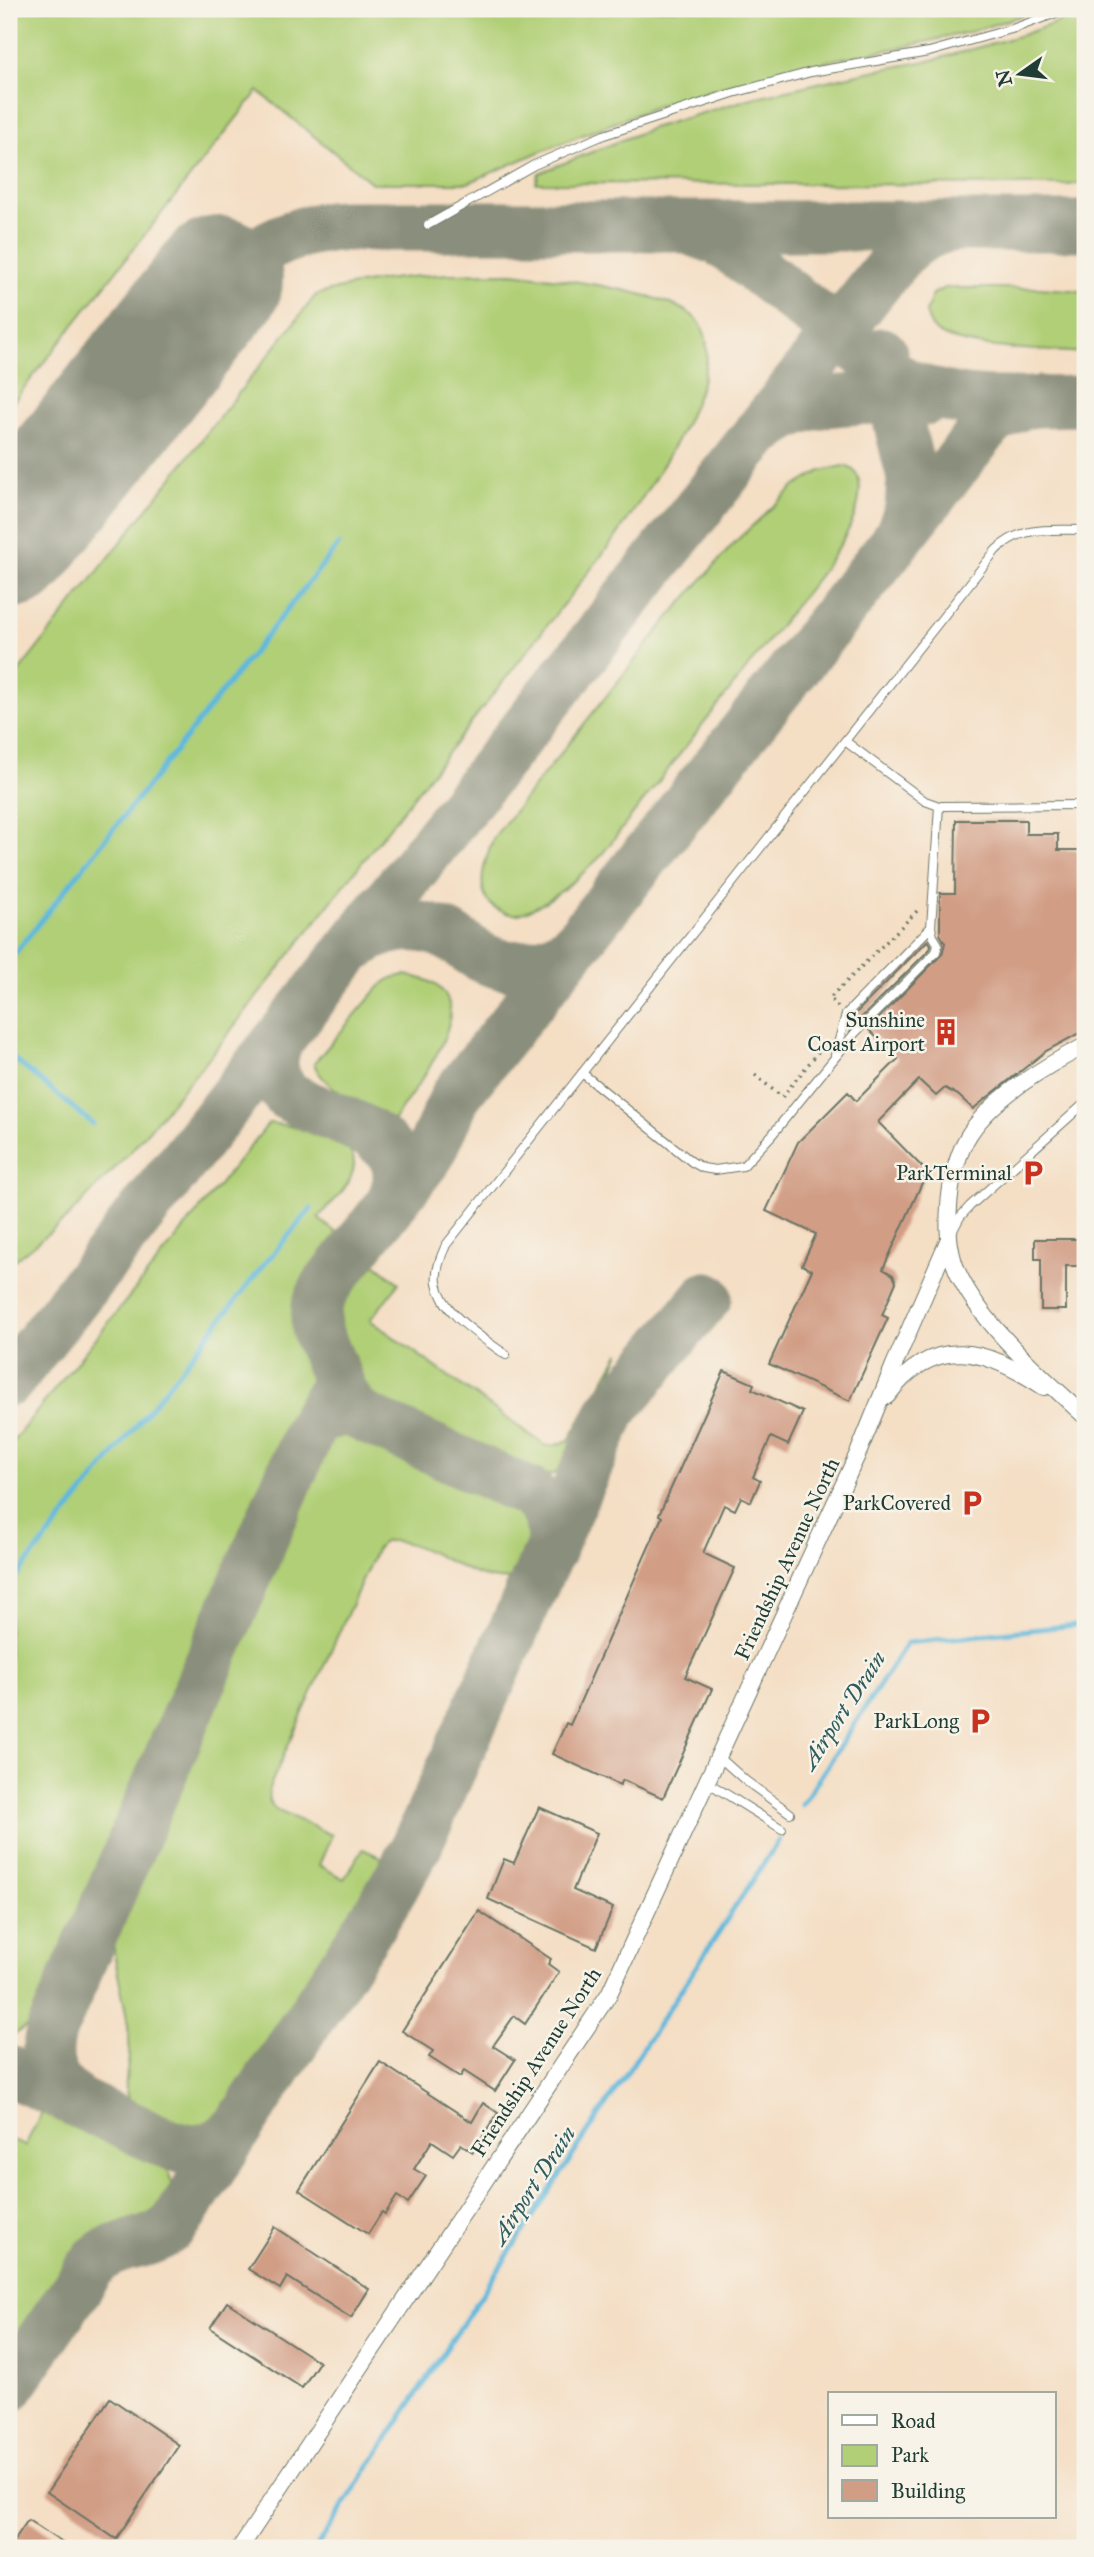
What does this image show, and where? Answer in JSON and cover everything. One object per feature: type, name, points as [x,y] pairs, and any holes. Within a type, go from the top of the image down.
[{"type":"street","points":[[1080,1411],[982,1311],[959,1276],[948,1241],[948,1212],[961,1151],[970,1134],[1016,1089],[1058,1060],[1085,1046]]},
{"type":"street","name":"Friendship Avenue North","points":[[240,2548],[609,1994],[876,1413],[948,1241]]},
{"type":"street","name":"Friendship Avenue North","points":[[876,1413],[888,1394],[912,1370],[944,1354],[958,1353],[973,1353],[1013,1366],[1080,1411]]},
{"type":"lane","points":[[428,225],[534,164],[604,135],[733,93],[811,72],[929,52],[1015,28],[1067,9]]},
{"type":"lane","points":[[506,1354],[464,1322],[443,1299],[437,1281],[438,1265],[446,1245],[1006,540],[1030,530],[1085,530]]},
{"type":"lane","points":[[845,741],[925,801],[939,806],[1085,805]]},
{"type":"lane","points":[[582,1073],[692,1162],[715,1170],[743,1166],[855,1034],[936,952],[938,944],[931,927],[939,806]]},
{"type":"lane","points":[[833,1060],[846,1014],[931,927]]},
{"type":"lane","points":[[948,1241],[960,1217],[970,1206],[1085,1102]]},
{"type":"lane","points":[[719,1757],[746,1781],[790,1813]]},
{"type":"lane","points":[[707,1782],[782,1829]]},
{"type":"path","points":[[840,1009],[830,998],[925,902]]},
{"type":"path","points":[[755,1075],[782,1097],[824,1044]]},
{"type":"green space","points":[[9,9],[1042,9],[970,32],[842,58],[660,105],[468,183],[372,183],[258,91],[9,407]]},
{"type":"green space","points":[[1085,12],[1085,183],[536,183],[539,173],[652,128],[752,98],[937,59],[1022,35]]},
{"type":"green space","points":[[513,273],[582,282],[639,294],[685,311],[698,321],[707,342],[705,369],[682,431],[616,537],[213,1053],[132,1150],[66,1219],[9,1265],[9,684],[316,295],[364,283],[413,276]]},
{"type":"green space","points":[[944,288],[1085,291],[1085,353],[989,346],[940,334],[931,325],[926,312],[933,294]]},
{"type":"green space","points":[[843,466],[857,474],[860,491],[853,519],[840,544],[821,573],[599,858],[555,895],[525,912],[508,913],[490,904],[485,896],[483,876],[494,837],[671,615],[736,541],[794,487],[821,471]]},
{"type":"green space","points":[[405,975],[433,983],[447,998],[450,1016],[444,1038],[433,1061],[393,1121],[336,1090],[326,1082],[314,1063],[380,986],[392,978]]},
{"type":"green space","points":[[269,1123],[326,1135],[349,1150],[354,1161],[346,1186],[318,1218],[344,1239],[314,1277],[301,1305],[300,1319],[304,1335],[321,1381],[50,2000],[33,2022],[9,2036],[9,1446]]},
{"type":"green space","points":[[370,1260],[399,1283],[370,1320],[546,1446],[569,1440],[620,1352],[573,1461],[553,1474],[529,1475],[380,1409],[366,1399],[348,1366],[336,1320],[343,1297]]},
{"type":"green space","points":[[342,1430],[349,1430],[517,1504],[533,1522],[536,1531],[534,1549],[521,1580],[482,1576],[407,1543],[383,1542],[376,1550],[269,1788],[269,1798],[276,1810],[332,1835],[319,1865],[344,1879],[363,1849],[391,1862],[240,2093],[208,2127],[186,2132],[131,2104],[126,2092],[129,2038],[114,1950],[114,1914],[318,1449],[328,1438]]},
{"type":"green space","points":[[45,2106],[156,2155],[168,2171],[170,2198],[164,2211],[153,2221],[103,2236],[76,2257],[9,2356],[9,2139],[25,2146]]},
{"type":"building","name":"Sunshine Coast Airport","points":[[956,820],[1026,820],[1026,834],[1058,834],[1058,850],[1085,850],[1085,1030],[1046,1051],[973,1109],[958,1095],[945,1088],[936,1096],[919,1080],[878,1122],[927,1172],[883,1269],[893,1275],[896,1282],[882,1315],[888,1318],[850,1401],[769,1364],[812,1270],[802,1265],[816,1234],[766,1211],[798,1142],[848,1092],[856,1101],[898,1059],[868,1029],[942,954],[945,943],[940,934],[940,893],[955,893]]},
{"type":"building","points":[[928,940],[930,949],[859,1020],[854,1015]]},
{"type":"building","points":[[1035,1239],[1085,1239],[1085,1266],[1066,1266],[1066,1310],[1041,1310],[1041,1259],[1035,1259]]},
{"type":"building","points":[[724,1371],[754,1384],[752,1389],[803,1412],[788,1445],[771,1437],[753,1477],[760,1481],[751,1502],[741,1497],[735,1510],[724,1505],[703,1553],[735,1568],[685,1677],[712,1689],[663,1798],[623,1780],[620,1785],[552,1754],[566,1723],[570,1725],[662,1517],[659,1515]]},
{"type":"building","points":[[539,1807],[597,1833],[573,1890],[613,1908],[596,1948],[488,1899],[504,1859],[514,1863]]},
{"type":"building","points":[[479,1911],[551,1959],[548,1964],[559,1972],[525,2024],[514,2016],[493,2046],[515,2060],[495,2091],[464,2071],[460,2077],[429,2057],[433,2051],[402,2031]]},
{"type":"building","points":[[380,2062],[472,2122],[483,2103],[498,2113],[473,2152],[461,2144],[453,2155],[432,2141],[414,2169],[426,2176],[408,2203],[397,2196],[385,2214],[382,2212],[368,2234],[299,2190]]},
{"type":"building","points":[[275,2227],[369,2289],[351,2318],[287,2277],[280,2289],[248,2269]]},
{"type":"building","points":[[227,2302],[319,2362],[302,2388],[210,2328]]},
{"type":"building","points":[[110,2398],[179,2445],[116,2539],[47,2492]]},
{"type":"building","points":[[28,2520],[70,2548],[9,2548]]},
{"type":"waterway","points":[[9,961],[339,544]]},
{"type":"waterway","points":[[9,1055],[93,1124]]},
{"type":"waterway","points":[[9,1586],[311,1209]]},
{"type":"waterway","name":"Airport Drain","points":[[802,1805],[907,1643],[1085,1624]]},
{"type":"waterway","name":"Airport Drain","points":[[316,2548],[779,1840]]},
{"type":"taxiway","points":[[105,423],[229,274],[267,247],[310,230],[341,226],[1085,226]]},
{"type":"taxiway","points":[[9,1381],[895,260],[922,237],[954,226]]},
{"type":"taxiway","points":[[687,229],[718,240],[730,248],[888,372],[910,385],[957,399],[983,402],[1085,401]]},
{"type":"taxiway","points":[[882,353],[912,478],[910,510],[900,534]]},
{"type":"taxiway","points":[[766,428],[783,416],[822,403],[863,399],[926,400]]},
{"type":"taxiway","points":[[359,1415],[343,1393],[318,1334],[317,1305],[326,1286],[428,1157],[456,1095],[986,427],[1011,409],[1040,401]]},
{"type":"taxiway","points":[[352,949],[375,934],[387,930],[400,927],[426,928],[451,937],[495,963],[520,966],[545,961],[578,942]]},
{"type":"taxiway","points":[[278,1041],[274,1070],[278,1083],[287,1095],[368,1133],[385,1145],[396,1161],[398,1181],[389,1206]]},
{"type":"taxiway","points":[[9,2387],[96,2260],[116,2249],[159,2236],[177,2221],[382,1907],[416,1847],[612,1411],[707,1297]]},
{"type":"taxiway","points":[[78,2102],[61,2087],[51,2070],[48,2051],[52,2029],[311,1427],[333,1390],[336,1377]]},
{"type":"taxiway","points":[[327,1415],[342,1411],[354,1413],[530,1493],[548,1518],[552,1533],[551,1550]]},
{"type":"taxiway","points":[[9,2071],[177,2147],[196,2150],[206,2148],[223,2141],[239,2126]]},
{"type":"runway","points":[[9,545],[219,280]]},
{"type":"place","name":"Sunshine Coast Airport","points":[[946,1032]]},
{"type":"place","name":"ParkTerminal","points":[[1033,1173]]},
{"type":"place","name":"ParkCovered","points":[[972,1503]]},
{"type":"place","name":"ParkLong","points":[[980,1721]]}]
